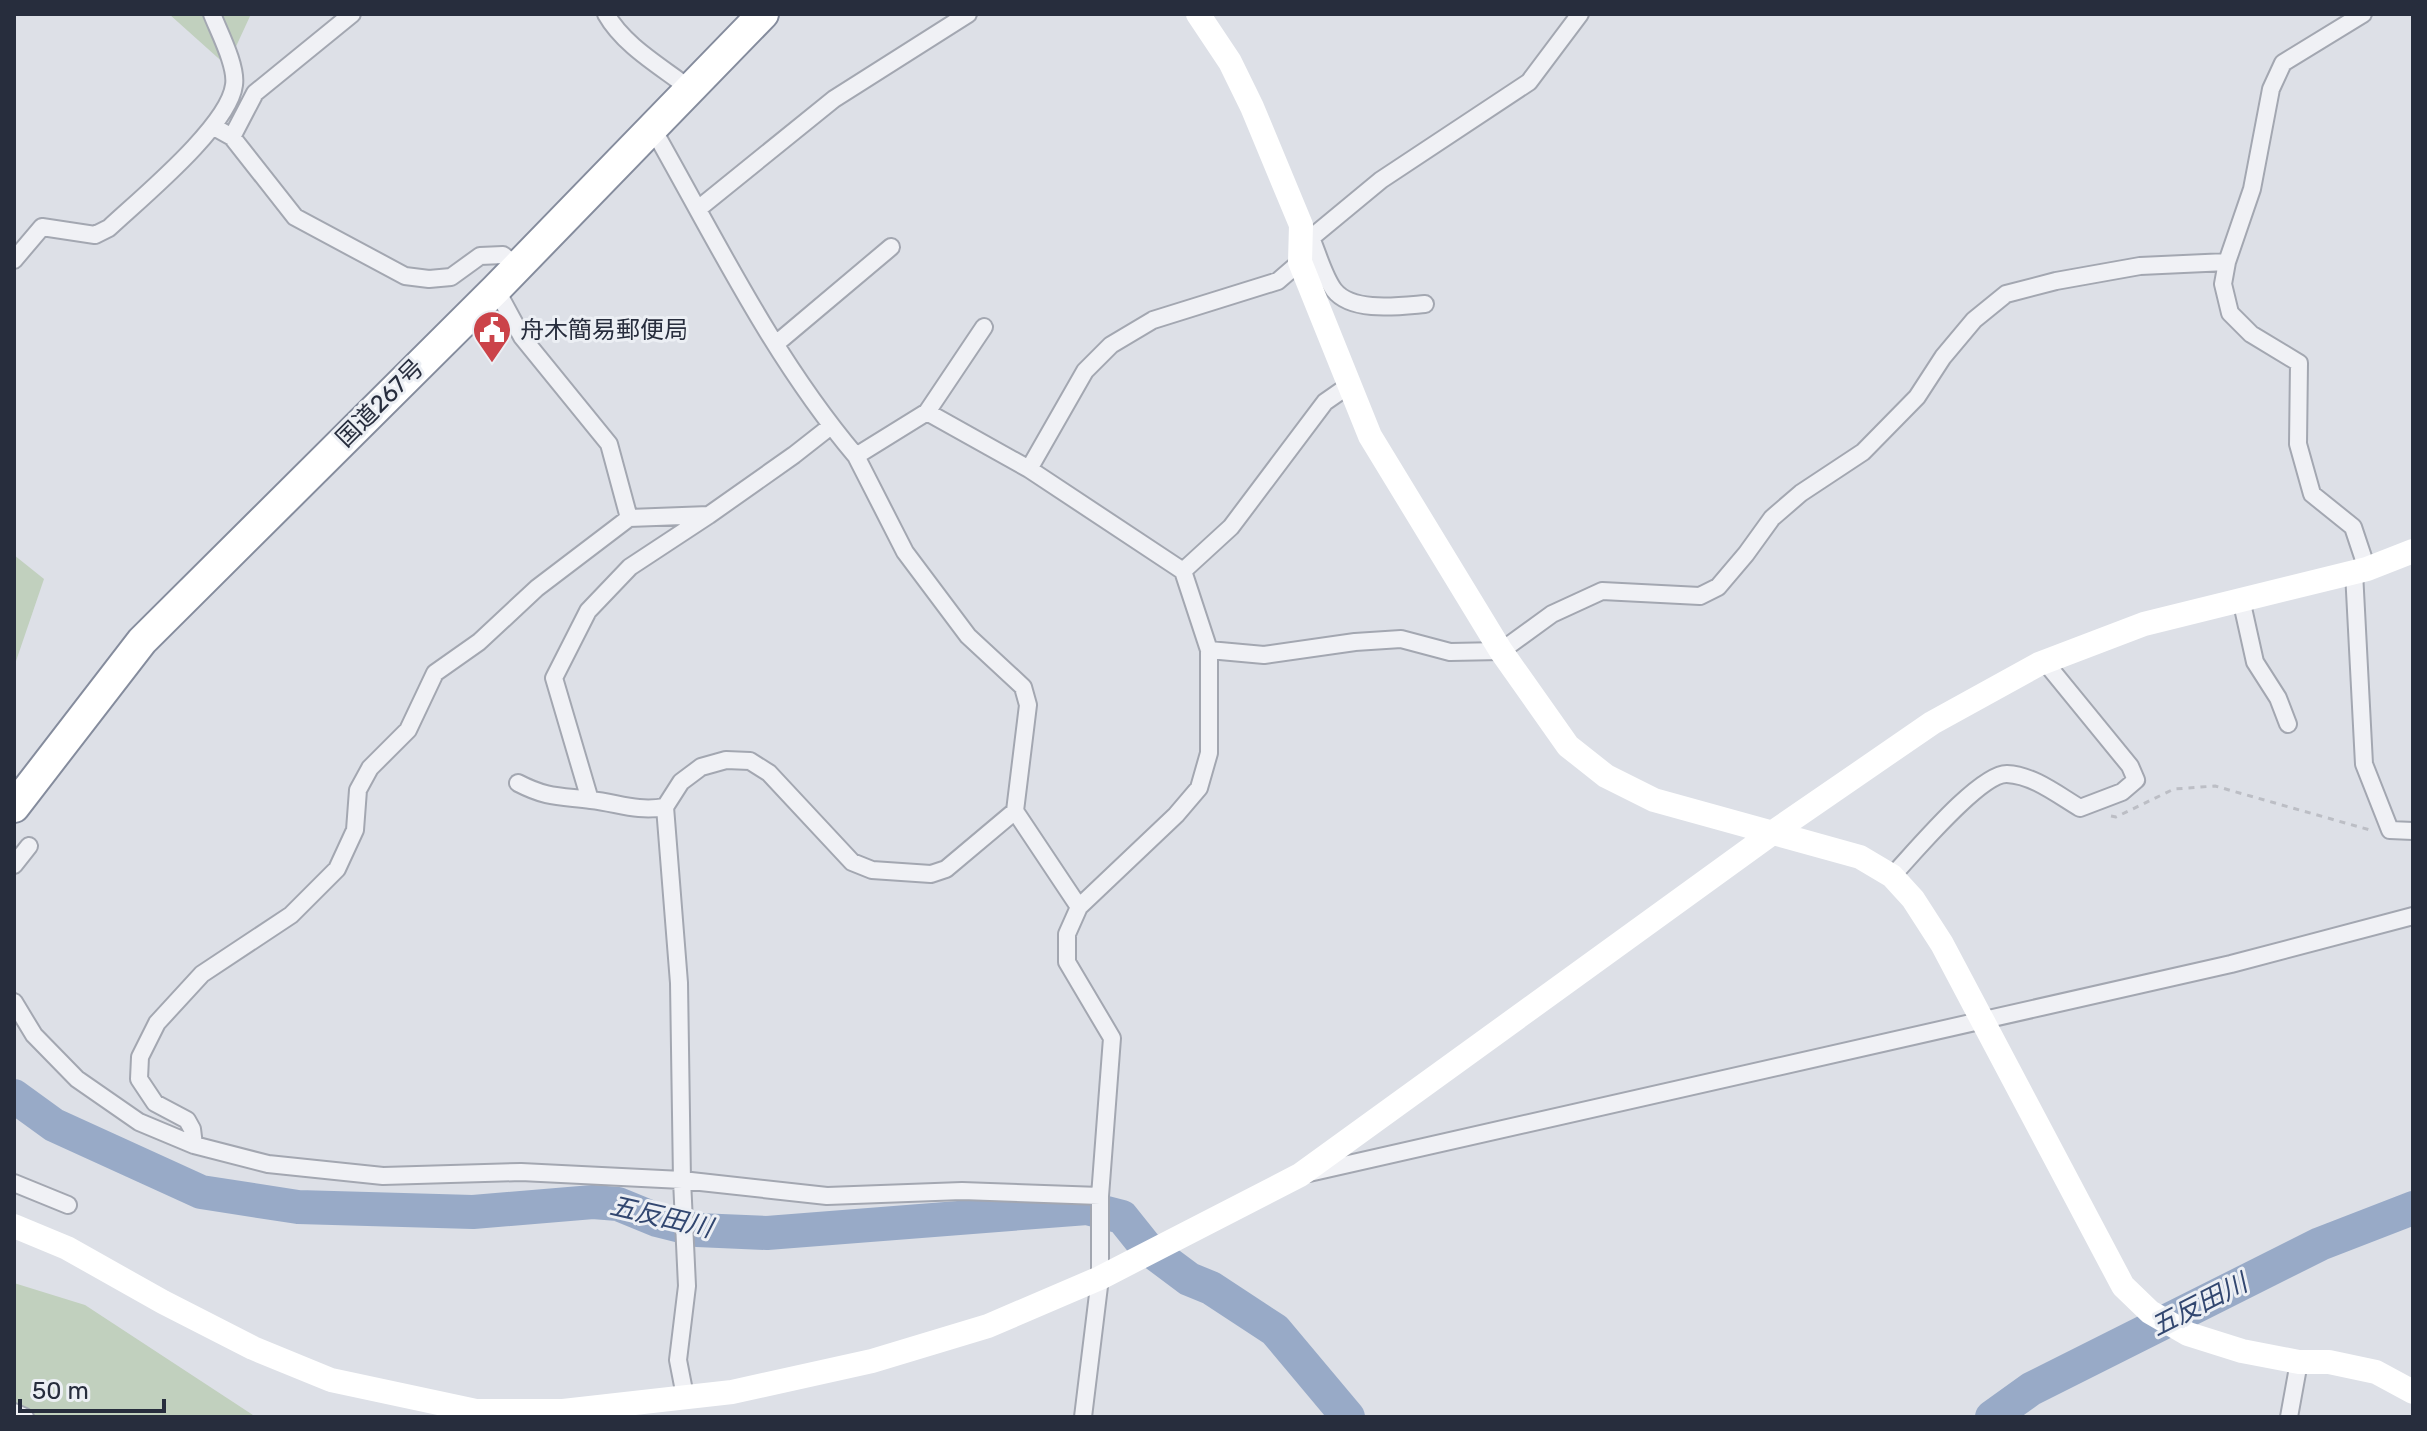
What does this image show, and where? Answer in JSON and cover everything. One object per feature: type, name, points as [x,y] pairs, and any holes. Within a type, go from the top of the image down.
[{"type":"highway","name":"国道267号","points":[[14,807],[142,641],[518,267],[763,14]]},
{"type":"street","points":[[14,260],[42,227],[95,235],[109,228],[214,127],[234,87],[234,74],[212,14]]},
{"type":"street","points":[[232,137],[255,93],[352,14]]},
{"type":"street","points":[[606,14],[613,26],[643,53],[690,89]]},
{"type":"street","points":[[698,209],[834,99],[968,14]]},
{"type":"street","points":[[1198,14],[1230,62],[1252,107],[1301,225],[1304,249],[1348,386],[1370,436],[1501,651],[1568,746],[1606,776],[1654,800],[1860,857],[1892,876],[1913,899],[1942,944],[2123,1286],[2150,1312],[2188,1334],[2242,1351],[2299,1362],[2329,1362],[2376,1372],[2413,1392]]},
{"type":"street","points":[[1029,469],[1085,371],[1111,345],[1153,320],[1278,281],[1304,249],[1381,180],[1529,82],[1580,14]]},
{"type":"street","points":[[2363,14],[2283,63],[2271,89],[2252,189],[2227,262],[2223,284],[2230,313],[2251,334],[2299,363],[2298,444],[2312,494],[2353,527],[2361,571],[2364,764],[2390,830],[2413,831]]},
{"type":"street","points":[[214,127],[232,137],[295,217],[405,276],[429,279],[451,277],[480,256],[503,255],[518,267]]},
{"type":"street","points":[[653,129],[734,277],[831,426],[856,456],[905,552],[968,636],[1023,687],[1028,705],[1015,811],[1079,907]]},
{"type":"street","points":[[777,343],[891,247]]},
{"type":"street","points":[[1304,249],[1335,291],[1349,301],[1385,308],[1425,304]]},
{"type":"street","points":[[1209,650],[1264,655],[1401,639],[1450,652],[1501,651],[1552,614],[1602,591],[1700,596],[1718,587],[1772,518],[1801,493],[1863,452],[1917,397],[1943,357],[1974,320],[2006,294],[2056,281],[2140,266],[2227,262]]},
{"type":"street","points":[[496,289],[522,337],[609,444],[629,518]]},
{"type":"street","points":[[856,456],[927,412],[984,327]]},
{"type":"street","points":[[1183,571],[1231,527],[1325,402],[1348,386]]},
{"type":"street","points":[[927,412],[1029,469],[1183,571],[1209,650],[1209,753],[1199,788],[1176,815],[1079,907],[1067,934],[1067,962],[1112,1038],[1100,1196],[1100,1278],[1083,1417]]},
{"type":"street","points":[[590,800],[554,678],[588,611],[630,567],[709,515],[831,426]]},
{"type":"street","points":[[194,1145],[187,1120],[155,1103],[139,1079],[140,1057],[157,1023],[202,974],[291,915],[337,869],[355,830],[358,790],[370,768],[408,730],[435,673],[479,642],[537,588],[629,518],[709,515]]},
{"type":"street","points":[[14,1226],[67,1248],[253,1348],[331,1380],[476,1411],[563,1411],[732,1392],[872,1361],[988,1326],[1100,1278],[1300,1175],[1775,831],[1932,723],[2045,662],[2144,624],[2361,571],[2413,551]]},
{"type":"street","points":[[2241,599],[2255,662],[2278,698],[2288,724]]},
{"type":"street","points":[[1892,876],[1978,786],[2004,773],[2028,778],[2080,808],[2122,792],[2136,780],[2130,766],[2045,662]]},
{"type":"street","points":[[685,1396],[678,1360],[687,1286],[679,983],[665,807],[681,782],[701,767],[726,760],[750,761],[769,773],[852,862],[872,870],[931,874],[946,869],[1015,811]]},
{"type":"street","points":[[518,783],[542,795],[590,800],[645,811],[665,807]]},
{"type":"street","points":[[14,865],[29,846]]},
{"type":"street","points":[[1300,1175],[2231,964],[2413,916]]},
{"type":"street","points":[[14,1002],[34,1035],[77,1079],[139,1122],[194,1145],[268,1164],[383,1176],[521,1172],[682,1180],[827,1196],[962,1191],[1100,1196]]},
{"type":"street","points":[[14,1183],[68,1205]]},
{"type":"street","points":[[2289,1417],[2299,1362]]},
{"type":"street","points":[[14,1412],[25,1417]]},
{"type":"path","points":[[2080,808],[2116,817],[2174,789],[2215,786],[2369,830],[2390,830]]},
{"type":"green space","points":[[169,14],[251,14],[227,66]]},
{"type":"green space","points":[[14,555],[44,579],[14,667]]},
{"type":"green space","points":[[14,1283],[85,1305],[256,1417],[14,1417]]},
{"type":"waterway","name":"五反田川","points":[[14,1096],[54,1125],[201,1192],[298,1207],[473,1212],[593,1202],[618,1204],[657,1220],[697,1230],[767,1233],[1087,1208],[1122,1217],[1146,1247],[1189,1279],[1211,1288],[1275,1330],[1348,1417]]},
{"type":"waterway","name":"五反田川","points":[[1992,1417],[2031,1389],[2320,1244],[2413,1208]]},
{"type":"place","name":"舟木簡易郵便局","points":[[492,364]]}]
